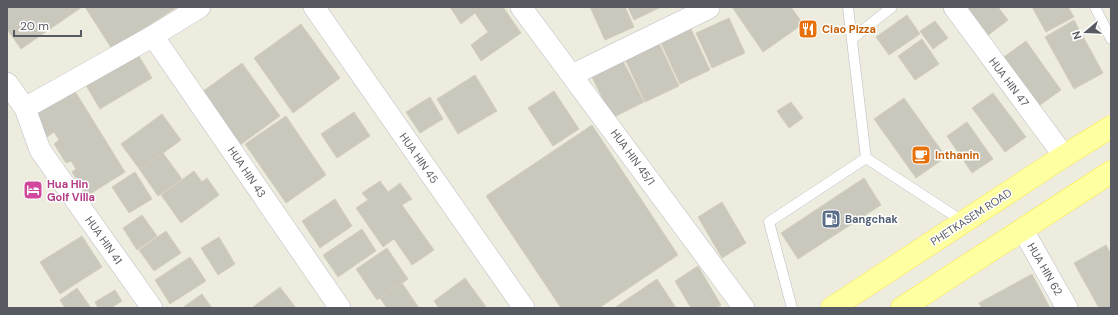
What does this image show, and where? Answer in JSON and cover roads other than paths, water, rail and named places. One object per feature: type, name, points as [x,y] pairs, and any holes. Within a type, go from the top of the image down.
[{"type":"main road","name":"PHETKASEM ROAD","points":[[832,308],[1064,156],[1111,127]]},
{"type":"main road","points":[[902,308],[1111,172]]},
{"type":"street","points":[[25,108],[153,36],[200,7]]},
{"type":"street","name":"HUA HIN 45","points":[[314,7],[524,308]]},
{"type":"street","name":"HUA HIN 45/1","points":[[521,7],[744,308]]},
{"type":"street","name":"HUA HIN 47","points":[[954,7],[1064,156]]},
{"type":"street","points":[[572,74],[709,8]]},
{"type":"street","name":"HUA HIN 43","points":[[153,36],[340,308]]},
{"type":"street","name":"HUA HIN 41","points":[[7,83],[25,108],[40,150],[152,308]]},
{"type":"street","name":"HUA HIN 62","points":[[1022,230],[1067,308]]},
{"type":"lane","points":[[848,7],[866,158]]},
{"type":"lane","points":[[852,39],[892,7]]},
{"type":"lane","points":[[1095,7],[1111,39]]},
{"type":"lane","points":[[866,158],[964,222]]},
{"type":"lane","points":[[792,308],[769,222],[866,158]]},
{"type":"place","name":"Ciao Pizza","points":[[808,29]]},
{"type":"place","name":"Inthanin","points":[[921,155]]},
{"type":"place","name":"Hua Hin Golf Villa","points":[[33,190]]},
{"type":"place","name":"Bangchak","points":[[831,219]]}]
